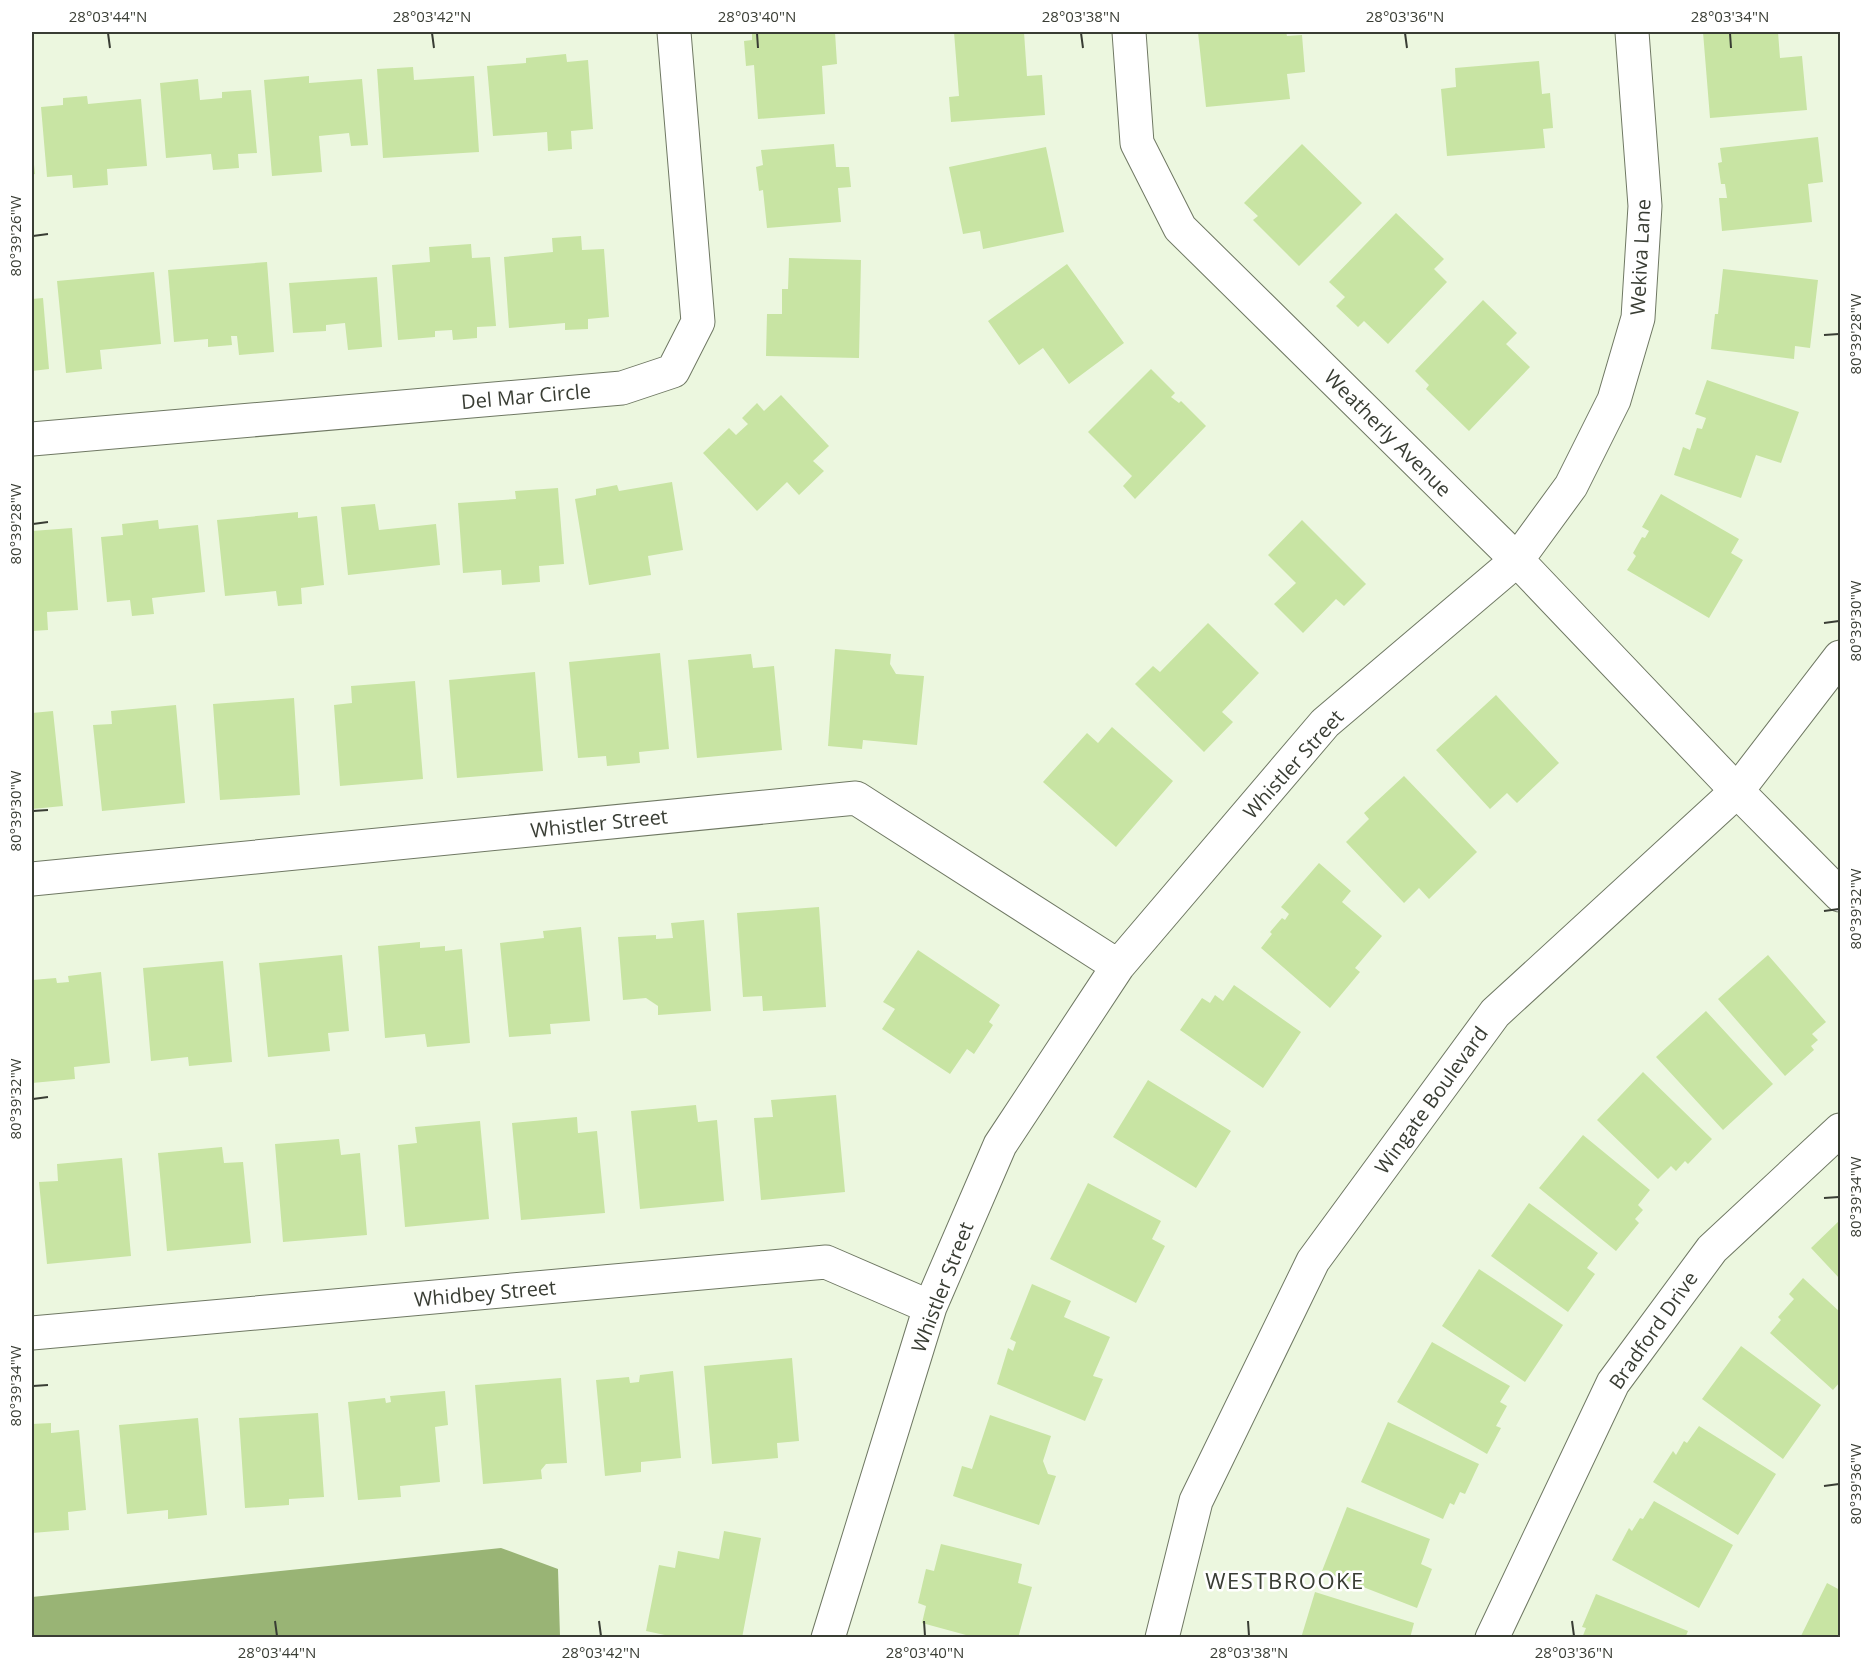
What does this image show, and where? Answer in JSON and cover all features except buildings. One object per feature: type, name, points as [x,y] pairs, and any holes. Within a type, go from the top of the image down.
[{"type":"street","name":"Del Mar Circle","points":[[32,439],[622,388],[673,371],[698,322],[674,32]]},
{"type":"street","name":"Weatherly Avenue","points":[[1129,32],[1137,143],[1180,228],[1517,560],[1737,791],[1840,895]]},
{"type":"street","name":"Wekiva Lane","points":[[1517,560],[1571,486],[1582,465],[1614,400],[1638,318],[1645,206],[1632,32]]},
{"type":"street","name":"Whistler Street","points":[[828,1638],[930,1307],[1000,1145],[1118,966],[1325,723],[1517,560]]},
{"type":"street","name":"Wingate Boulevard","points":[[1162,1638],[1196,1501],[1312,1261],[1495,1013],[1737,791],[1840,657]]},
{"type":"street","name":"Whistler Street","points":[[32,879],[856,798],[1118,966]]},
{"type":"street","name":"Bradford Drive","points":[[1492,1638],[1613,1383],[1712,1249],[1840,1130]]},
{"type":"street","name":"Whidbey Street","points":[[32,1333],[826,1263],[930,1307]]},
{"type":"shaded area","points":[[501,1548],[558,1569],[560,1637],[32,1637],[32,1597]]},
{"type":"district","name":"WESTBROOKE","points":[[1285,1580]]}]
